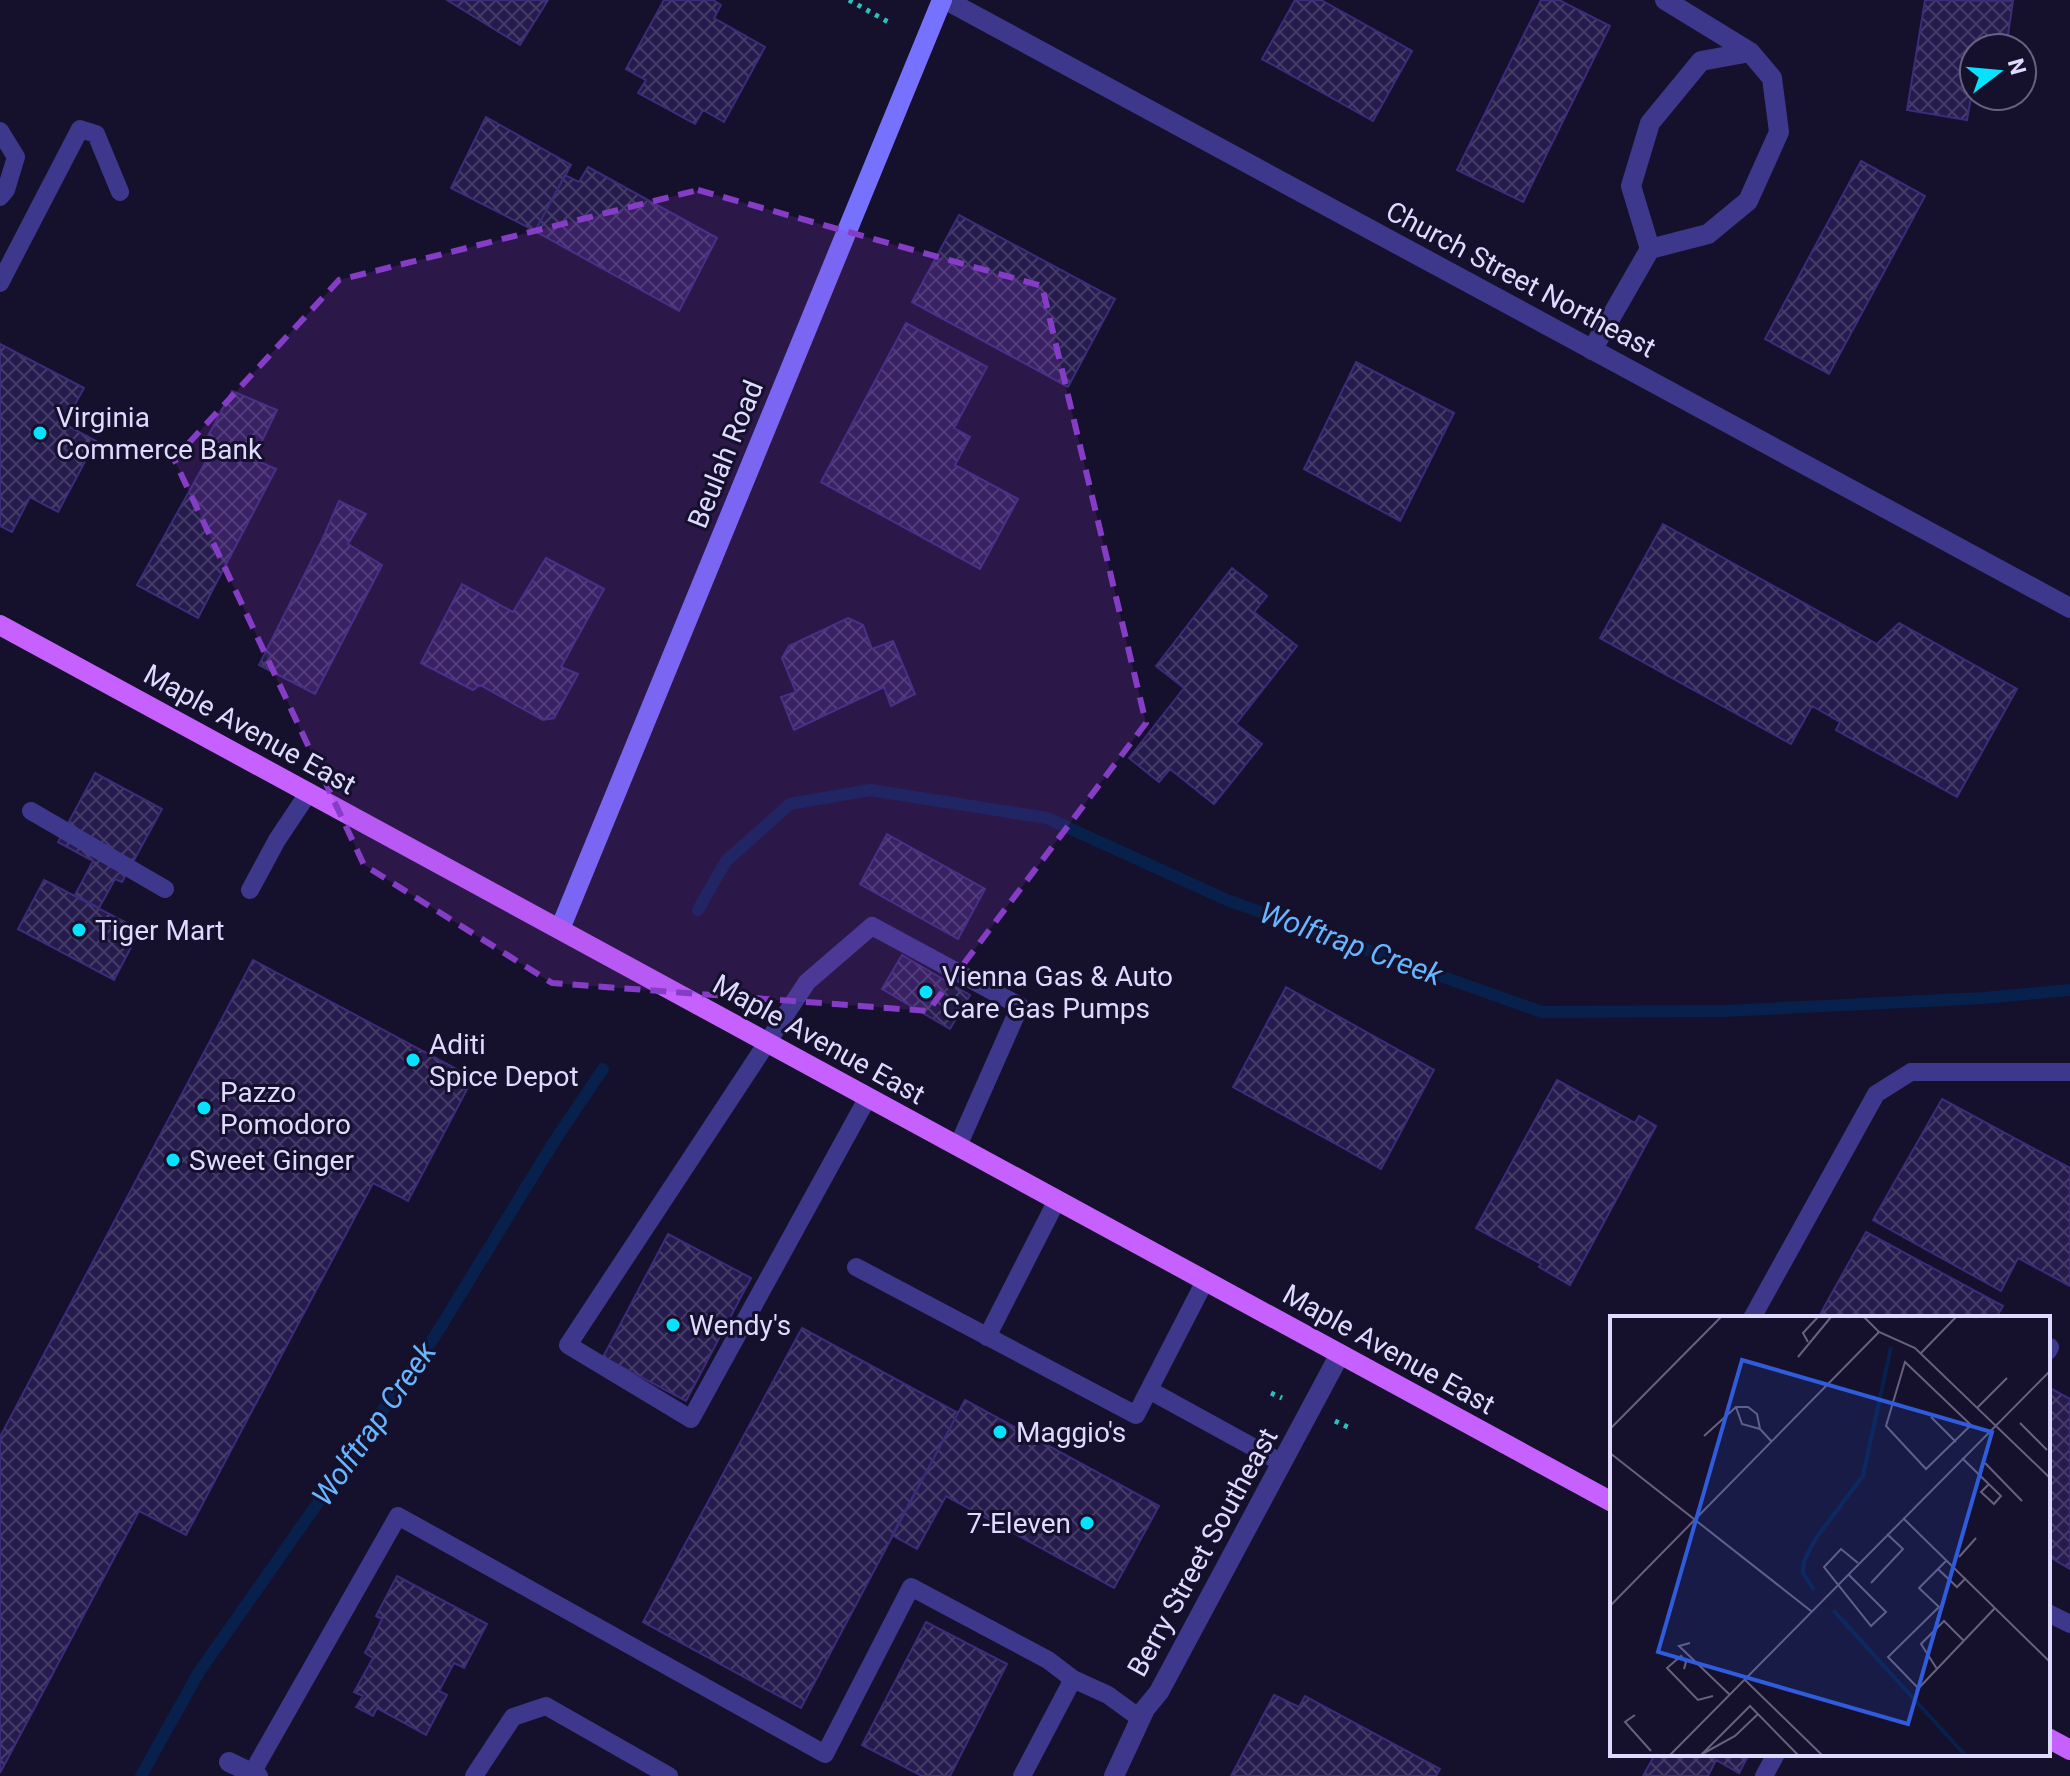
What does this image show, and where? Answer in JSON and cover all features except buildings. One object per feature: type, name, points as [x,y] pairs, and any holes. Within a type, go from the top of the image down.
[{"type":"main road","name":"Beulah Road","points":[[560,929],[944,0]]},
{"type":"main road","name":"Maple Avenue East","points":[[0,625],[1610,1501]]},
{"type":"main road","points":[[2050,1739],[2070,1750]]},
{"type":"street","name":"Church Street Northeast","points":[[944,0],[2070,608]]},
{"type":"street","points":[[1592,350],[1650,249],[1708,234],[1748,201],[1779,132],[1772,78],[1750,52],[1665,0]]},
{"type":"street","points":[[1650,249],[1631,186],[1650,123],[1701,61],[1750,52]]},
{"type":"street","name":"Berry Street Southeast","points":[[1114,1776],[1141,1719],[1159,1692],[1340,1354]]},
{"type":"street","points":[[229,1762],[255,1774]]},
{"type":"lane","points":[[0,283],[80,129],[96,134],[120,192]]},
{"type":"lane","points":[[0,131],[16,157],[6,190],[0,197]]},
{"type":"lane","points":[[250,890],[277,840],[309,792]]},
{"type":"lane","points":[[31,811],[165,889]]},
{"type":"lane","points":[[868,1097],[691,1419],[568,1345],[807,982],[872,926],[1020,1006],[958,1146]]},
{"type":"lane","points":[[1753,1316],[1876,1094],[1911,1072],[2070,1072]]},
{"type":"lane","points":[[987,1337],[1057,1200]]},
{"type":"lane","points":[[856,1267],[1136,1415],[1205,1281]]},
{"type":"lane","points":[[1149,1390],[1282,1463]]},
{"type":"lane","points":[[255,1774],[398,1516],[825,1754],[911,1587],[1048,1660],[1073,1679],[1108,1695],[1141,1719]]},
{"type":"lane","points":[[2050,1614],[2070,1624]]},
{"type":"lane","points":[[1022,1776],[1073,1679]]},
{"type":"lane","points":[[474,1776],[513,1717],[546,1706],[669,1776]]},
{"type":"lane","points":[[1764,1776],[1775,1756]]},
{"type":"path","points":[[849,0],[890,23]]},
{"type":"highlighted area","points":[[698,190],[1042,286],[1146,723],[928,1011],[552,983],[364,865],[174,459],[339,280]]},
{"type":"waterway","name":"Wolftrap Creek","points":[[698,910],[726,861],[790,804],[870,790],[1047,818],[1227,900],[1542,1012],[1725,1011],[1984,998],[2070,990]]},
{"type":"waterway","name":"Wolftrap Creek","points":[[141,1776],[199,1672],[435,1336],[555,1140],[603,1069]]},
{"type":"place","name":"Virginia Commerce Bank","points":[[40,433]]},
{"type":"place","name":"Tiger Mart","points":[[79,930]]},
{"type":"place","name":"Vienna Gas & Auto Care Gas Pumps","points":[[926,992]]},
{"type":"place","name":"Aditi Spice Depot","points":[[413,1060]]},
{"type":"place","name":"Pazzo Pomodoro","points":[[204,1108]]},
{"type":"place","name":"Sweet Ginger","points":[[173,1160]]},
{"type":"place","name":"Wendy's","points":[[673,1325]]},
{"type":"place","name":"Maggio's","points":[[1000,1432]]},
{"type":"place","name":"7-Eleven","points":[[1087,1523]]}]
